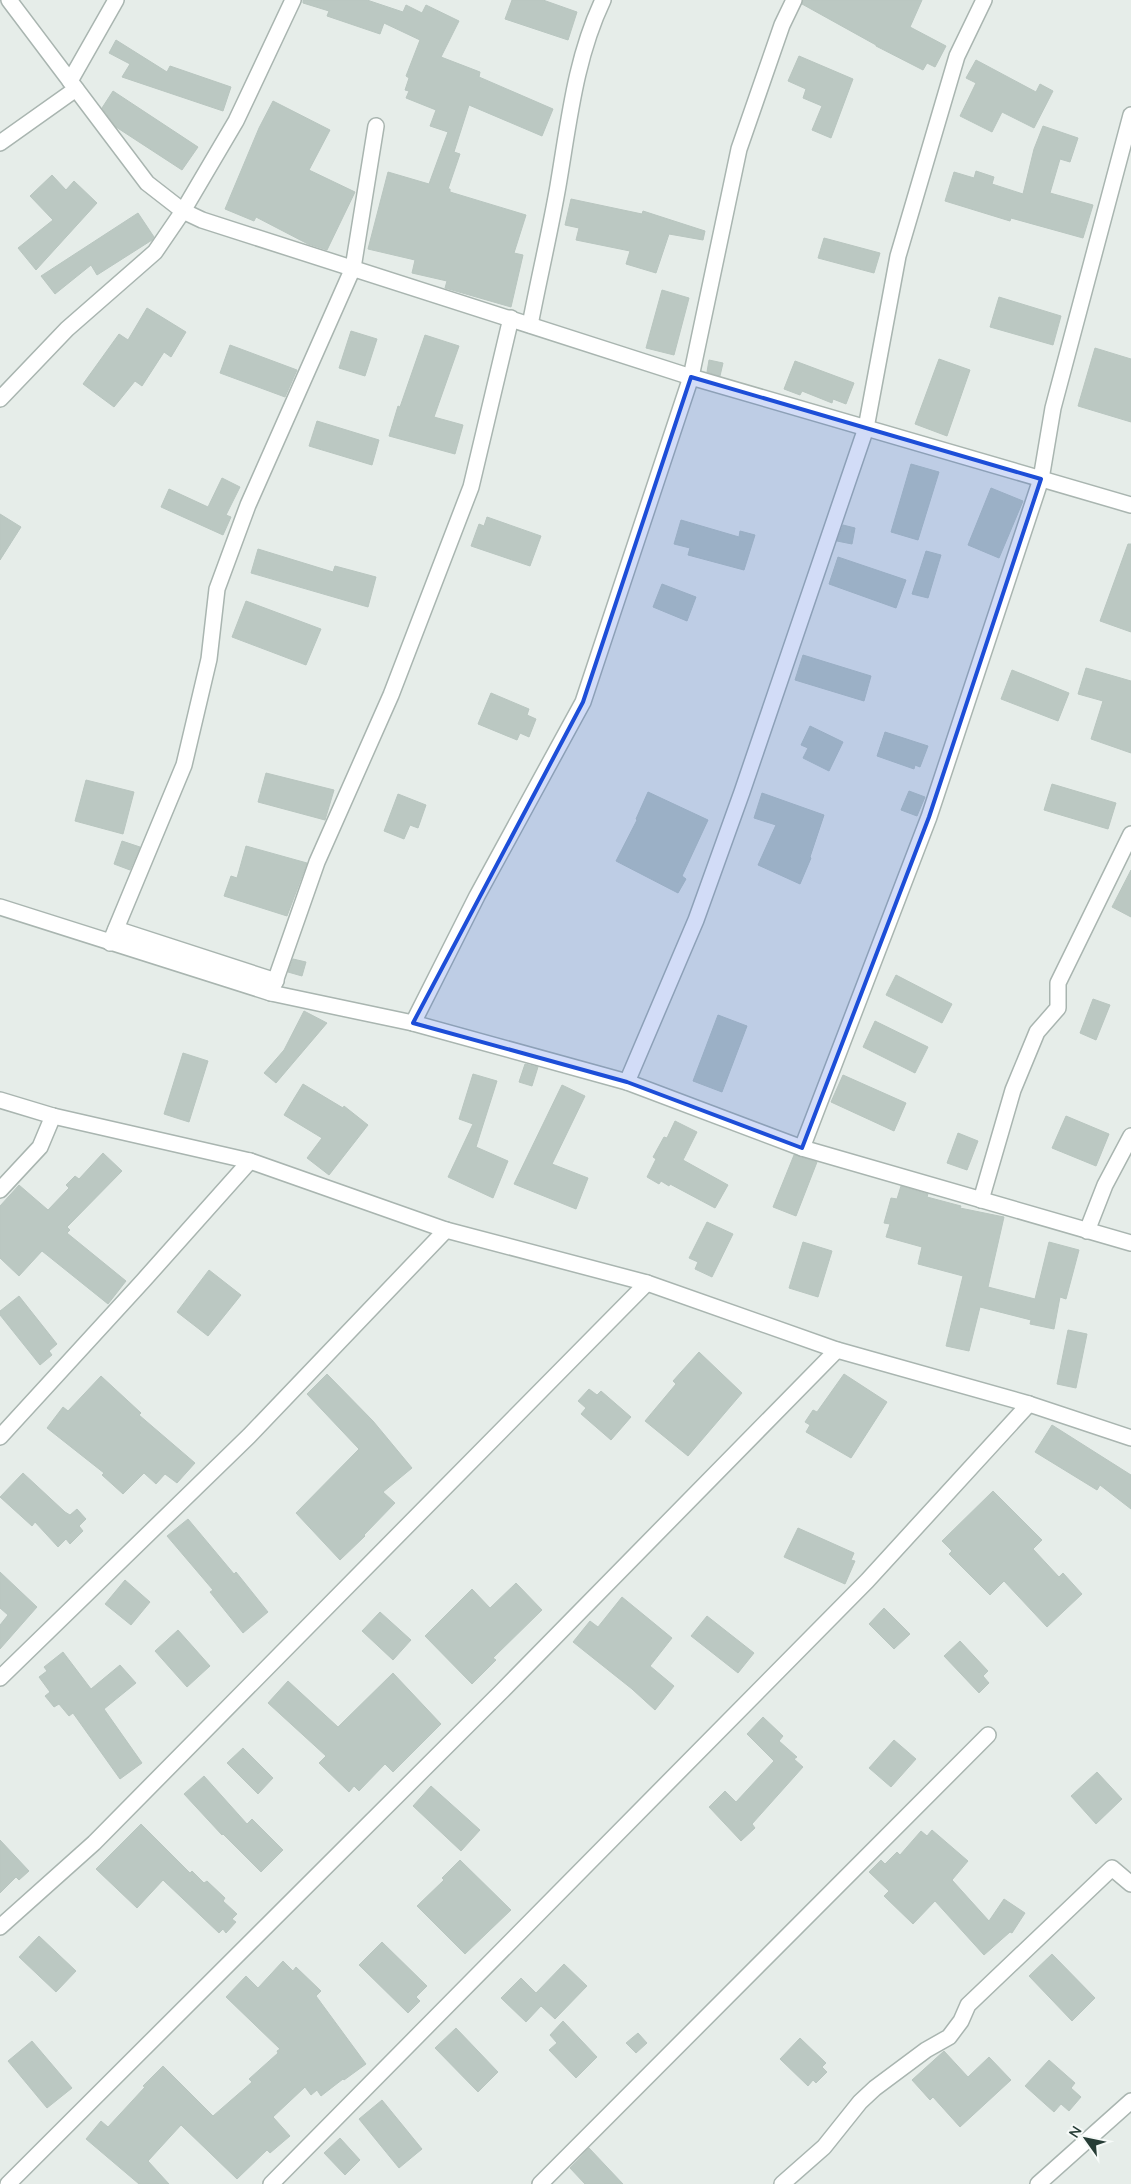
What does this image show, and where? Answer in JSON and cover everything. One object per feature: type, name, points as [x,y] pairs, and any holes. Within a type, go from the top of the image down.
[{"type":"street","points":[[9,0],[148,183],[183,210],[202,220],[691,377],[1131,505]]},
{"type":"street","points":[[0,143],[73,85],[116,0]]},
{"type":"street","points":[[0,399],[67,329],[155,252],[183,210],[236,121],[293,0]]},
{"type":"street","points":[[530,325],[558,187],[573,95],[585,43],[603,0]]},
{"type":"street","points":[[413,1023],[477,896],[583,702],[691,377],[739,149],[782,25],[794,0]]},
{"type":"street","points":[[627,1082],[699,911],[745,783],[866,428],[898,256],[957,56],[984,0]]},
{"type":"street","points":[[802,1148],[929,817],[1041,479],[1053,408],[1131,115]]},
{"type":"street","points":[[110,943],[184,765],[210,659],[217,589],[248,505],[353,268],[376,126]]},
{"type":"street","points":[[273,987],[317,862],[391,695],[471,487],[511,318]]},
{"type":"street","points":[[981,1200],[1012,1090],[1037,1032],[1058,1008],[1058,983],[1131,834]]},
{"type":"street","points":[[0,907],[110,943],[627,1082],[802,1148],[1131,1243]]},
{"type":"street","points":[[116,929],[273,987]]},
{"type":"street","points":[[0,1100],[53,1116],[250,1161],[446,1230],[647,1283],[838,1350],[1029,1404],[1131,1438]]},
{"type":"street","points":[[0,1190],[40,1146],[53,1116]]},
{"type":"street","points":[[1087,1231],[1105,1185],[1131,1136]]},
{"type":"street","points":[[0,1437],[250,1161]]},
{"type":"street","points":[[0,1678],[249,1436],[446,1230]]},
{"type":"street","points":[[0,1927],[94,1842],[647,1283]]},
{"type":"street","points":[[8,2184],[494,1700],[838,1350]]},
{"type":"street","points":[[271,2184],[867,1581],[1029,1404]]},
{"type":"street","points":[[540,2184],[988,1735]]},
{"type":"street","points":[[782,2184],[824,2148],[860,2102],[875,2088],[926,2050],[949,2037],[961,2021],[968,2005],[1112,1868],[1131,1884]]},
{"type":"street","points":[[1038,2184],[1131,2101]]},
{"type":"highlighted area","points":[[691,377],[1041,479],[929,817],[802,1148],[627,1082],[413,1023],[583,702]]},
{"type":"building","points":[[303,0],[367,0],[403,12],[406,5],[422,13],[426,5],[459,21],[441,57],[480,72],[479,77],[553,109],[542,136],[469,105],[454,152],[460,154],[448,189],[450,189],[450,192],[526,215],[514,253],[523,255],[511,307],[445,288],[447,281],[412,273],[415,260],[368,249],[388,172],[429,184],[448,132],[430,126],[436,110],[406,98],[409,91],[405,90],[409,78],[406,76],[420,40],[384,23],[380,34],[327,16],[329,11],[303,3]]},
{"type":"building","points":[[512,0],[543,0],[577,12],[568,40],[505,19]]},
{"type":"building","points":[[803,0],[922,0],[910,27],[946,46],[935,67],[927,63],[923,70],[802,4]]},
{"type":"building","points":[[116,40],[167,72],[170,66],[231,87],[223,111],[122,77],[130,64],[109,53]]},
{"type":"building","points":[[799,56],[853,79],[831,138],[812,130],[822,106],[803,98],[806,89],[788,81]]},
{"type":"building","points":[[976,60],[1036,92],[1040,84],[1053,91],[1034,128],[1002,112],[992,132],[960,116],[976,83],[966,78]]},
{"type":"building","points":[[113,91],[198,147],[182,170],[116,127],[102,108]]},
{"type":"building","points":[[273,101],[330,130],[309,170],[355,192],[327,250],[308,244],[256,217],[254,221],[225,209],[259,128]]},
{"type":"building","points":[[1043,126],[1078,138],[1070,162],[1060,159],[1050,193],[1093,205],[1083,238],[1011,218],[1010,221],[945,201],[954,172],[974,178],[976,171],[994,177],[992,184],[1023,194],[1034,149]]},
{"type":"building","points":[[52,175],[66,190],[74,181],[97,203],[36,270],[18,248],[53,220],[30,196]]},
{"type":"building","points":[[571,199],[642,214],[643,211],[705,231],[703,240],[669,234],[656,273],[626,264],[630,251],[576,240],[579,228],[565,225]]},
{"type":"building","points":[[138,213],[154,237],[152,240],[97,275],[91,265],[55,294],[41,276]]},
{"type":"building","points":[[824,238],[880,253],[874,273],[818,258]]},
{"type":"building","points":[[662,290],[689,298],[674,355],[646,348]]},
{"type":"building","points":[[999,297],[1061,316],[1053,345],[990,327]]},
{"type":"building","points":[[147,308],[186,332],[171,357],[164,352],[142,386],[135,381],[114,407],[83,384],[119,334],[128,340]]},
{"type":"building","points":[[351,331],[377,339],[365,376],[339,368]]},
{"type":"building","points":[[425,335],[459,346],[434,417],[463,425],[455,454],[389,436],[398,406],[400,407]]},
{"type":"building","points":[[230,345],[297,370],[285,397],[220,373]]},
{"type":"building","points":[[1095,348],[1131,359],[1131,422],[1078,406]]},
{"type":"building","points":[[939,359],[970,370],[947,436],[915,424]]},
{"type":"building","points":[[709,360],[723,363],[720,376],[707,372]]},
{"type":"building","points":[[795,361],[854,383],[846,404],[833,399],[832,403],[802,391],[800,395],[784,389]]},
{"type":"building","points":[[317,421],[379,440],[372,465],[309,446]]},
{"type":"building","points":[[911,464],[939,472],[918,540],[891,532]]},
{"type":"building","points":[[222,478],[240,487],[226,515],[231,517],[223,535],[161,507],[169,489],[208,507]]},
{"type":"building","points":[[991,488],[1023,501],[999,558],[968,545]]},
{"type":"building","points":[[0,514],[21,527],[0,560]]},
{"type":"building","points":[[487,517],[541,536],[530,566],[471,546],[479,524],[484,526]]},
{"type":"building","points":[[681,520],[739,537],[740,531],[755,535],[744,570],[688,555],[690,548],[674,544]]},
{"type":"building","points":[[843,525],[855,528],[852,544],[837,541]]},
{"type":"building","points":[[1128,544],[1131,544],[1131,632],[1100,621]]},
{"type":"building","points":[[258,549],[333,572],[335,566],[376,577],[368,607],[251,573]]},
{"type":"building","points":[[926,551],[941,555],[928,598],[912,594]]},
{"type":"building","points":[[838,557],[906,580],[896,608],[829,584]]},
{"type":"building","points":[[662,584],[696,597],[687,621],[653,607]]},
{"type":"building","points":[[246,601],[321,629],[306,665],[232,637]]},
{"type":"building","points":[[803,655],[871,676],[864,701],[795,680]]},
{"type":"building","points":[[1086,668],[1131,681],[1131,753],[1091,739],[1103,701],[1078,694]]},
{"type":"building","points":[[1012,670],[1069,693],[1058,721],[1001,699]]},
{"type":"building","points":[[491,693],[529,709],[527,715],[536,719],[529,737],[520,733],[517,740],[478,724]]},
{"type":"building","points":[[810,726],[843,742],[829,771],[803,758],[808,748],[801,745]]},
{"type":"building","points":[[885,732],[928,746],[920,767],[915,765],[914,769],[877,756]]},
{"type":"building","points":[[266,773],[334,790],[325,820],[258,802]]},
{"type":"building","points":[[86,780],[134,792],[123,834],[75,821]]},
{"type":"building","points":[[1052,784],[1116,803],[1108,829],[1044,810]]},
{"type":"building","points":[[909,791],[925,797],[917,816],[901,810]]},
{"type":"building","points":[[648,792],[708,820],[682,876],[686,879],[678,893],[616,861],[637,820]]},
{"type":"building","points":[[762,793],[824,815],[811,858],[800,884],[758,865],[776,825],[754,818]]},
{"type":"building","points":[[398,794],[426,805],[418,828],[410,825],[404,839],[384,831]]},
{"type":"building","points":[[122,841],[140,847],[130,870],[114,864]]},
{"type":"building","points":[[246,846],[307,863],[287,916],[224,896],[231,876],[237,878]]},
{"type":"building","points":[[1131,870],[1131,917],[1112,907]]},
{"type":"building","points":[[293,959],[306,962],[302,976],[288,972]]},
{"type":"building","points":[[896,975],[952,1004],[942,1023],[886,995]]},
{"type":"building","points":[[1093,999],[1110,1005],[1096,1040],[1080,1033]]},
{"type":"building","points":[[304,1011],[327,1023],[276,1083],[264,1073],[284,1050]]},
{"type":"building","points":[[718,1015],[747,1026],[722,1092],[693,1081]]},
{"type":"building","points":[[875,1021],[928,1047],[915,1073],[863,1047]]},
{"type":"building","points":[[183,1053],[208,1061],[189,1122],[164,1114]]},
{"type":"building","points":[[525,1064],[538,1067],[532,1086],[519,1082]]},
{"type":"building","points":[[473,1074],[497,1081],[476,1147],[508,1161],[493,1198],[448,1177],[473,1124],[459,1119]]},
{"type":"building","points":[[843,1075],[906,1103],[894,1131],[831,1102]]},
{"type":"building","points":[[303,1084],[343,1108],[344,1106],[368,1125],[329,1175],[307,1158],[322,1138],[284,1115]]},
{"type":"building","points":[[562,1085],[585,1096],[552,1164],[588,1178],[576,1209],[514,1184]]},
{"type":"building","points":[[1066,1116],[1109,1134],[1096,1166],[1052,1148]]},
{"type":"building","points":[[675,1121],[697,1132],[683,1160],[728,1185],[715,1208],[670,1184],[669,1186],[661,1181],[659,1184],[647,1177],[656,1159],[653,1157],[664,1137],[667,1138]]},
{"type":"building","points":[[958,1133],[978,1141],[967,1170],[947,1163]]},
{"type":"building","points":[[103,1153],[122,1171],[67,1227],[70,1230],[67,1233],[126,1281],[108,1304],[42,1251],[19,1276],[0,1258],[0,1206],[19,1185],[48,1210],[69,1188],[66,1185],[75,1176],[79,1179]]},
{"type":"building","points":[[794,1155],[817,1162],[796,1216],[773,1207]]},
{"type":"building","points":[[901,1186],[928,1194],[927,1197],[961,1206],[960,1208],[1004,1217],[988,1287],[1035,1299],[1049,1242],[1079,1250],[1066,1299],[1060,1297],[1054,1329],[1030,1324],[1031,1320],[980,1307],[969,1351],[946,1346],[963,1276],[918,1264],[922,1247],[886,1237],[890,1224],[884,1223],[891,1198],[897,1199]]},
{"type":"building","points":[[707,1222],[733,1234],[712,1277],[695,1269],[698,1262],[689,1258]]},
{"type":"building","points":[[803,1242],[832,1251],[818,1297],[789,1288]]},
{"type":"building","points":[[209,1270],[241,1295],[208,1336],[177,1312]]},
{"type":"building","points":[[19,1296],[57,1344],[49,1351],[52,1355],[40,1365],[0,1315],[0,1311]]},
{"type":"building","points":[[1068,1330],[1087,1334],[1076,1388],[1057,1384]]},
{"type":"building","points":[[699,1352],[742,1393],[688,1456],[645,1421],[676,1384],[673,1381]]},
{"type":"building","points":[[327,1374],[373,1421],[412,1468],[383,1492],[395,1503],[340,1560],[296,1513],[359,1449],[307,1394]]},
{"type":"building","points":[[844,1374],[887,1402],[851,1458],[806,1432],[810,1425],[805,1422],[813,1410],[817,1412]]},
{"type":"building","points":[[101,1376],[141,1413],[139,1415],[195,1463],[177,1483],[165,1474],[156,1484],[144,1473],[123,1494],[102,1475],[104,1473],[47,1428],[63,1407],[68,1411]]},
{"type":"building","points":[[589,1389],[597,1395],[601,1391],[631,1417],[611,1440],[581,1414],[586,1408],[578,1401]]},
{"type":"building","points":[[1052,1425],[1131,1475],[1131,1509],[1100,1485],[1097,1490],[1035,1452]]},
{"type":"building","points":[[23,1473],[65,1512],[70,1515],[77,1509],[86,1519],[79,1526],[83,1531],[70,1544],[66,1539],[58,1547],[35,1522],[32,1526],[0,1497]]},
{"type":"building","points":[[993,1491],[1042,1540],[1033,1549],[1059,1577],[1063,1573],[1082,1594],[1047,1627],[1004,1581],[990,1595],[949,1554],[952,1551],[942,1541]]},
{"type":"building","points":[[188,1519],[234,1574],[236,1572],[268,1612],[243,1633],[210,1592],[213,1590],[167,1536]]},
{"type":"building","points":[[798,1528],[854,1553],[851,1560],[855,1561],[845,1584],[784,1557]]},
{"type":"building","points":[[0,1572],[37,1607],[0,1649],[0,1625],[8,1615],[0,1608]]},
{"type":"building","points":[[125,1580],[150,1602],[131,1625],[105,1604]]},
{"type":"building","points":[[516,1583],[542,1610],[493,1658],[496,1660],[472,1684],[425,1636],[472,1589],[490,1608]]},
{"type":"building","points":[[622,1597],[672,1638],[650,1666],[674,1686],[655,1710],[573,1642],[590,1621],[598,1627]]},
{"type":"building","points":[[884,1608],[910,1634],[894,1649],[869,1624]]},
{"type":"building","points":[[380,1612],[411,1640],[393,1660],[362,1631]]},
{"type":"building","points":[[707,1616],[754,1653],[738,1673],[691,1636]]},
{"type":"building","points":[[178,1630],[210,1666],[187,1687],[155,1651]]},
{"type":"building","points":[[960,1641],[988,1671],[983,1676],[989,1683],[979,1693],[944,1656]]},
{"type":"building","points":[[63,1652],[91,1689],[120,1665],[136,1683],[104,1709],[142,1763],[120,1779],[73,1713],[69,1716],[59,1704],[54,1707],[45,1696],[50,1692],[39,1677],[47,1671],[44,1667]]},
{"type":"building","points":[[393,1673],[441,1724],[393,1772],[385,1764],[359,1791],[354,1786],[349,1792],[319,1763],[326,1756],[268,1703],[288,1681],[338,1727]]},
{"type":"building","points":[[763,1717],[783,1736],[779,1741],[797,1757],[794,1759],[803,1767],[752,1824],[755,1828],[741,1841],[709,1807],[725,1791],[736,1802],[774,1761],[747,1734]]},
{"type":"building","points":[[894,1740],[916,1759],[891,1787],[869,1768]]},
{"type":"building","points":[[243,1748],[273,1778],[258,1794],[227,1763]]},
{"type":"building","points":[[1097,1772],[1122,1799],[1096,1824],[1071,1796]]},
{"type":"building","points":[[204,1776],[247,1824],[252,1819],[283,1850],[261,1872],[222,1835],[184,1794]]},
{"type":"building","points":[[431,1786],[480,1830],[461,1851],[413,1806]]},
{"type":"building","points":[[141,1824],[190,1873],[192,1871],[204,1883],[207,1881],[225,1898],[223,1901],[237,1914],[232,1919],[236,1922],[226,1933],[223,1929],[219,1933],[163,1880],[137,1908],[96,1869]]},
{"type":"building","points":[[932,1830],[968,1861],[952,1880],[989,1921],[1004,1899],[1025,1913],[1012,1933],[1010,1932],[984,1955],[935,1901],[913,1924],[884,1896],[889,1891],[869,1872],[881,1860],[885,1864],[897,1852],[900,1855],[921,1831],[927,1836]]},
{"type":"building","points":[[0,1840],[29,1871],[19,1880],[16,1877],[0,1893]]},
{"type":"building","points":[[460,1860],[511,1910],[465,1954],[417,1906],[444,1880],[442,1878]]},
{"type":"building","points":[[39,1936],[76,1971],[56,1992],[19,1957]]},
{"type":"building","points":[[382,1942],[427,1986],[416,1997],[420,2001],[408,2013],[359,1965]]},
{"type":"building","points":[[1052,1954],[1095,1998],[1072,2021],[1029,1976]]},
{"type":"building","points":[[283,1961],[293,1971],[296,1967],[321,1991],[316,1996],[366,2064],[321,2096],[317,2090],[311,2095],[305,2087],[273,2117],[290,2136],[270,2153],[267,2150],[237,2179],[181,2125],[148,2161],[169,2184],[139,2184],[86,2139],[101,2121],[108,2127],[163,2066],[213,2116],[252,2082],[249,2079],[280,2049],[226,1997],[246,1976],[258,1988]]},
{"type":"building","points":[[564,1964],[587,1986],[555,2019],[541,2006],[526,2022],[501,1998],[521,1978],[536,1993]]},
{"type":"building","points":[[563,2021],[597,2057],[576,2078],[549,2050],[557,2043],[550,2035]]},
{"type":"building","points":[[456,2028],[498,2072],[478,2092],[435,2048]]},
{"type":"building","points":[[638,2033],[647,2043],[636,2053],[626,2043]]},
{"type":"building","points":[[800,2038],[826,2063],[822,2067],[827,2072],[816,2083],[813,2080],[808,2086],[780,2059]]},
{"type":"building","points":[[32,2041],[72,2088],[47,2108],[8,2061]]},
{"type":"building","points":[[944,2051],[968,2077],[989,2057],[1011,2080],[960,2127],[933,2097],[930,2100],[912,2080]]},
{"type":"building","points":[[1049,2060],[1075,2083],[1071,2088],[1081,2097],[1069,2111],[1061,2104],[1054,2112],[1025,2086]]},
{"type":"building","points":[[382,2100],[422,2149],[399,2168],[359,2119]]},
{"type":"building","points":[[340,2138],[360,2160],[345,2175],[324,2153]]},
{"type":"building","points":[[589,2148],[623,2184],[585,2184],[570,2168]]}]
